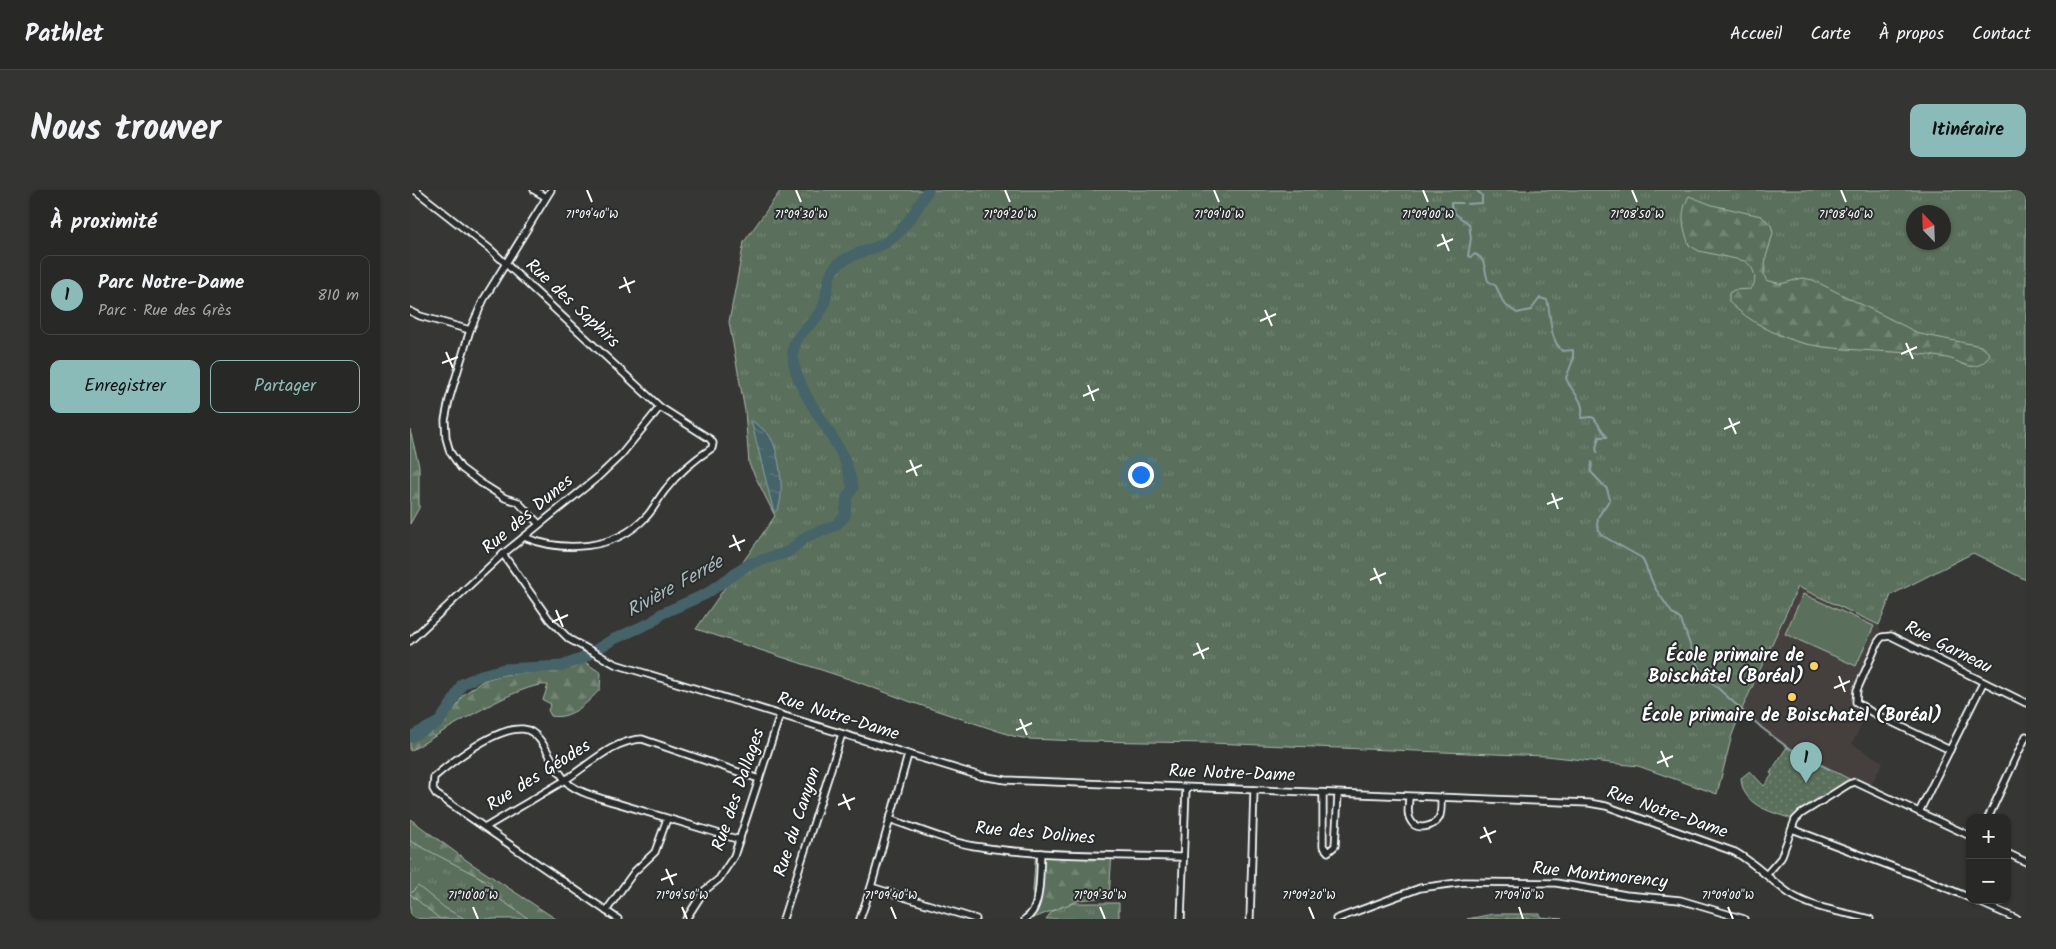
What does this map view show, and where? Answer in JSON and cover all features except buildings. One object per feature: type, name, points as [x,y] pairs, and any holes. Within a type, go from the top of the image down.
[{"type":"street","name":"Rue des Saphirs","points":[[415,190],[505,262],[660,407],[710,439],[713,444],[712,448],[681,471],[646,517],[628,532],[602,543],[576,547],[548,545],[524,537]]},
{"type":"street","points":[[534,190],[546,197]]},
{"type":"street","points":[[539,524],[518,502],[506,498],[481,484],[461,468],[450,452],[446,438],[445,420],[470,330],[484,299],[550,190]]},
{"type":"street","points":[[410,311],[420,316],[470,330]]},
{"type":"street","name":"Rue des Dunes","points":[[410,641],[503,554],[598,477],[622,455],[660,407]]},
{"type":"street","name":"Rue Notre-Dame","points":[[503,554],[549,619],[569,639],[615,664],[980,776],[1006,780],[1338,795],[1588,803],[1606,806],[1735,852],[1752,862],[1790,894],[1814,905],[1870,919]]},
{"type":"street","name":"Rue Garneau","points":[[1950,750],[1873,713],[1856,702],[1857,690],[1882,637],[1891,636],[1982,683],[2026,703]]},
{"type":"street","points":[[1919,812],[1982,683]]},
{"type":"street","name":"Rue des Dallages","points":[[686,919],[704,891],[719,879],[734,856],[780,715]]},
{"type":"street","points":[[486,827],[436,794],[433,789],[434,777],[477,746],[502,733],[525,729],[534,733],[541,740],[559,774],[572,787],[585,793],[667,819],[740,840]]},
{"type":"street","name":"Rue du Canyon","points":[[783,919],[842,734]]},
{"type":"street","points":[[1990,814],[2026,736]]},
{"type":"street","name":"Rue des Géodes","points":[[618,919],[486,827],[565,780],[576,770],[622,742],[632,739],[642,738],[759,779]]},
{"type":"street","points":[[860,919],[871,887],[908,754]]},
{"type":"street","points":[[1767,874],[1781,858],[1795,820],[1801,814],[1845,786],[1855,782],[1966,834]]},
{"type":"street","points":[[1181,919],[1186,788]]},
{"type":"street","points":[[1250,919],[1254,790]]},
{"type":"street","points":[[1323,793],[1324,846],[1328,852],[1335,846],[1338,795]]},
{"type":"street","points":[[1409,796],[1408,814],[1415,826],[1429,825],[1437,821],[1440,816],[1442,798]]},
{"type":"street","points":[[606,911],[630,876],[655,852],[667,819]]},
{"type":"street","name":"Rue des Dolines","points":[[889,819],[950,840],[979,847],[1041,853],[1183,858]]},
{"type":"street","points":[[1792,829],[1966,896]]},
{"type":"street","points":[[1025,919],[1031,916],[1037,904],[1041,853]]},
{"type":"street","points":[[2011,855],[2026,862]]},
{"type":"street","name":"Rue Montmorency","points":[[1336,919],[1420,888],[1464,882],[1556,883],[1626,895],[1680,900],[1744,919]]},
{"type":"street","points":[[871,887],[976,919]]},
{"type":"street","points":[[1981,904],[2005,917],[2018,919]]},
{"type":"shaded area","name":"École primaire de Boischâtel (Boréal)","points":[[1798,587],[1879,625],[1882,637],[1857,690],[1856,702],[1868,711],[1852,744],[1883,762],[1869,789],[1787,747],[1762,728],[1742,709]]},
{"type":"green space","points":[[781,190],[2026,190],[2026,580],[1973,553],[1891,595],[1879,625],[1798,587],[1742,709],[1732,735],[1717,794],[1638,766],[1546,756],[1210,743],[1028,739],[1013,736],[855,681],[696,629],[775,516],[749,464],[745,411],[729,322],[744,242]]},
{"type":"green space","points":[[1689,196],[1712,205],[1761,216],[1771,225],[1773,233],[1766,257],[1764,274],[1766,280],[1781,284],[1802,278],[1813,280],[1920,334],[1981,346],[1990,354],[1983,363],[1972,366],[1930,355],[1841,349],[1806,344],[1786,338],[1765,328],[1745,316],[1729,302],[1729,293],[1734,290],[1751,289],[1753,286],[1755,278],[1751,267],[1745,261],[1699,251],[1689,245],[1683,215]]},
{"type":"green space","points":[[410,430],[419,466],[419,508],[410,524]]},
{"type":"green space","points":[[1803,594],[1874,626],[1856,666],[1785,634]]},
{"type":"green space","points":[[585,662],[601,673],[600,689],[590,700],[572,713],[558,717],[551,716],[548,710],[551,704],[543,700],[548,685],[536,686],[519,691],[500,700],[410,751],[410,741],[434,728],[457,706],[463,695],[484,680],[502,675],[573,668]]},
{"type":"green space","points":[[1787,747],[1855,782],[1845,782],[1849,784],[1795,820],[1760,807],[1747,796],[1741,778],[1750,771],[1764,786]]},
{"type":"green space","points":[[410,819],[469,862],[556,919],[529,919],[492,894],[491,883],[410,841]]},
{"type":"green space","points":[[410,826],[536,919],[410,919]]},
{"type":"green space","points":[[1036,849],[1112,852],[1109,897],[1080,900],[1031,919]]},
{"type":"green space","points":[[418,886],[445,908],[465,919],[440,919],[410,894]]},
{"type":"green space","points":[[1059,903],[1119,903],[1119,919],[1046,919]]},
{"type":"green space","points":[[1493,914],[1540,914],[1540,917],[1562,919],[1467,919]]},
{"type":"water","points":[[751,420],[763,429],[773,441],[779,463],[781,499],[774,513]]},
{"type":"waterway","name":"Rivière Ferrée","points":[[410,737],[439,722],[462,684],[481,675],[504,669],[562,666],[581,659],[612,640],[652,622],[661,614],[706,594],[749,564],[788,552],[807,536],[836,525],[845,516],[847,497],[853,488],[848,469],[838,447],[803,390],[794,365],[794,346],[801,333],[823,307],[833,269],[842,261],[892,239],[909,220],[928,190]]},
{"type":"waterway","points":[[1467,204],[1482,203],[1482,195],[1476,190]]},
{"type":"waterway","points":[[1462,203],[1451,203],[1451,207],[1457,215],[1469,224],[1471,238],[1468,256],[1471,257],[1475,254],[1482,259],[1488,281],[1496,286],[1504,304],[1517,313],[1531,310],[1540,298],[1547,300],[1554,339],[1562,351],[1573,350],[1573,360],[1566,378],[1582,407],[1581,418],[1594,418],[1607,437],[1599,437],[1596,448],[1597,452]]},
{"type":"waterway","points":[[1592,462],[1591,472],[1607,489],[1610,499],[1598,517],[1597,526],[1601,535],[1642,558],[1655,588],[1672,613],[1681,620],[1700,672],[1762,728],[1787,747],[1831,770]]},
{"type":"place","name":"École primaire de Boischâtel (Boréal)","points":[[1814,666]]},
{"type":"place","name":"École primaire de Boischatel (Boréal)","points":[[1792,697]]},
{"type":"place","name":"Parc Notre-Dame","points":[[1806,783]]}]
